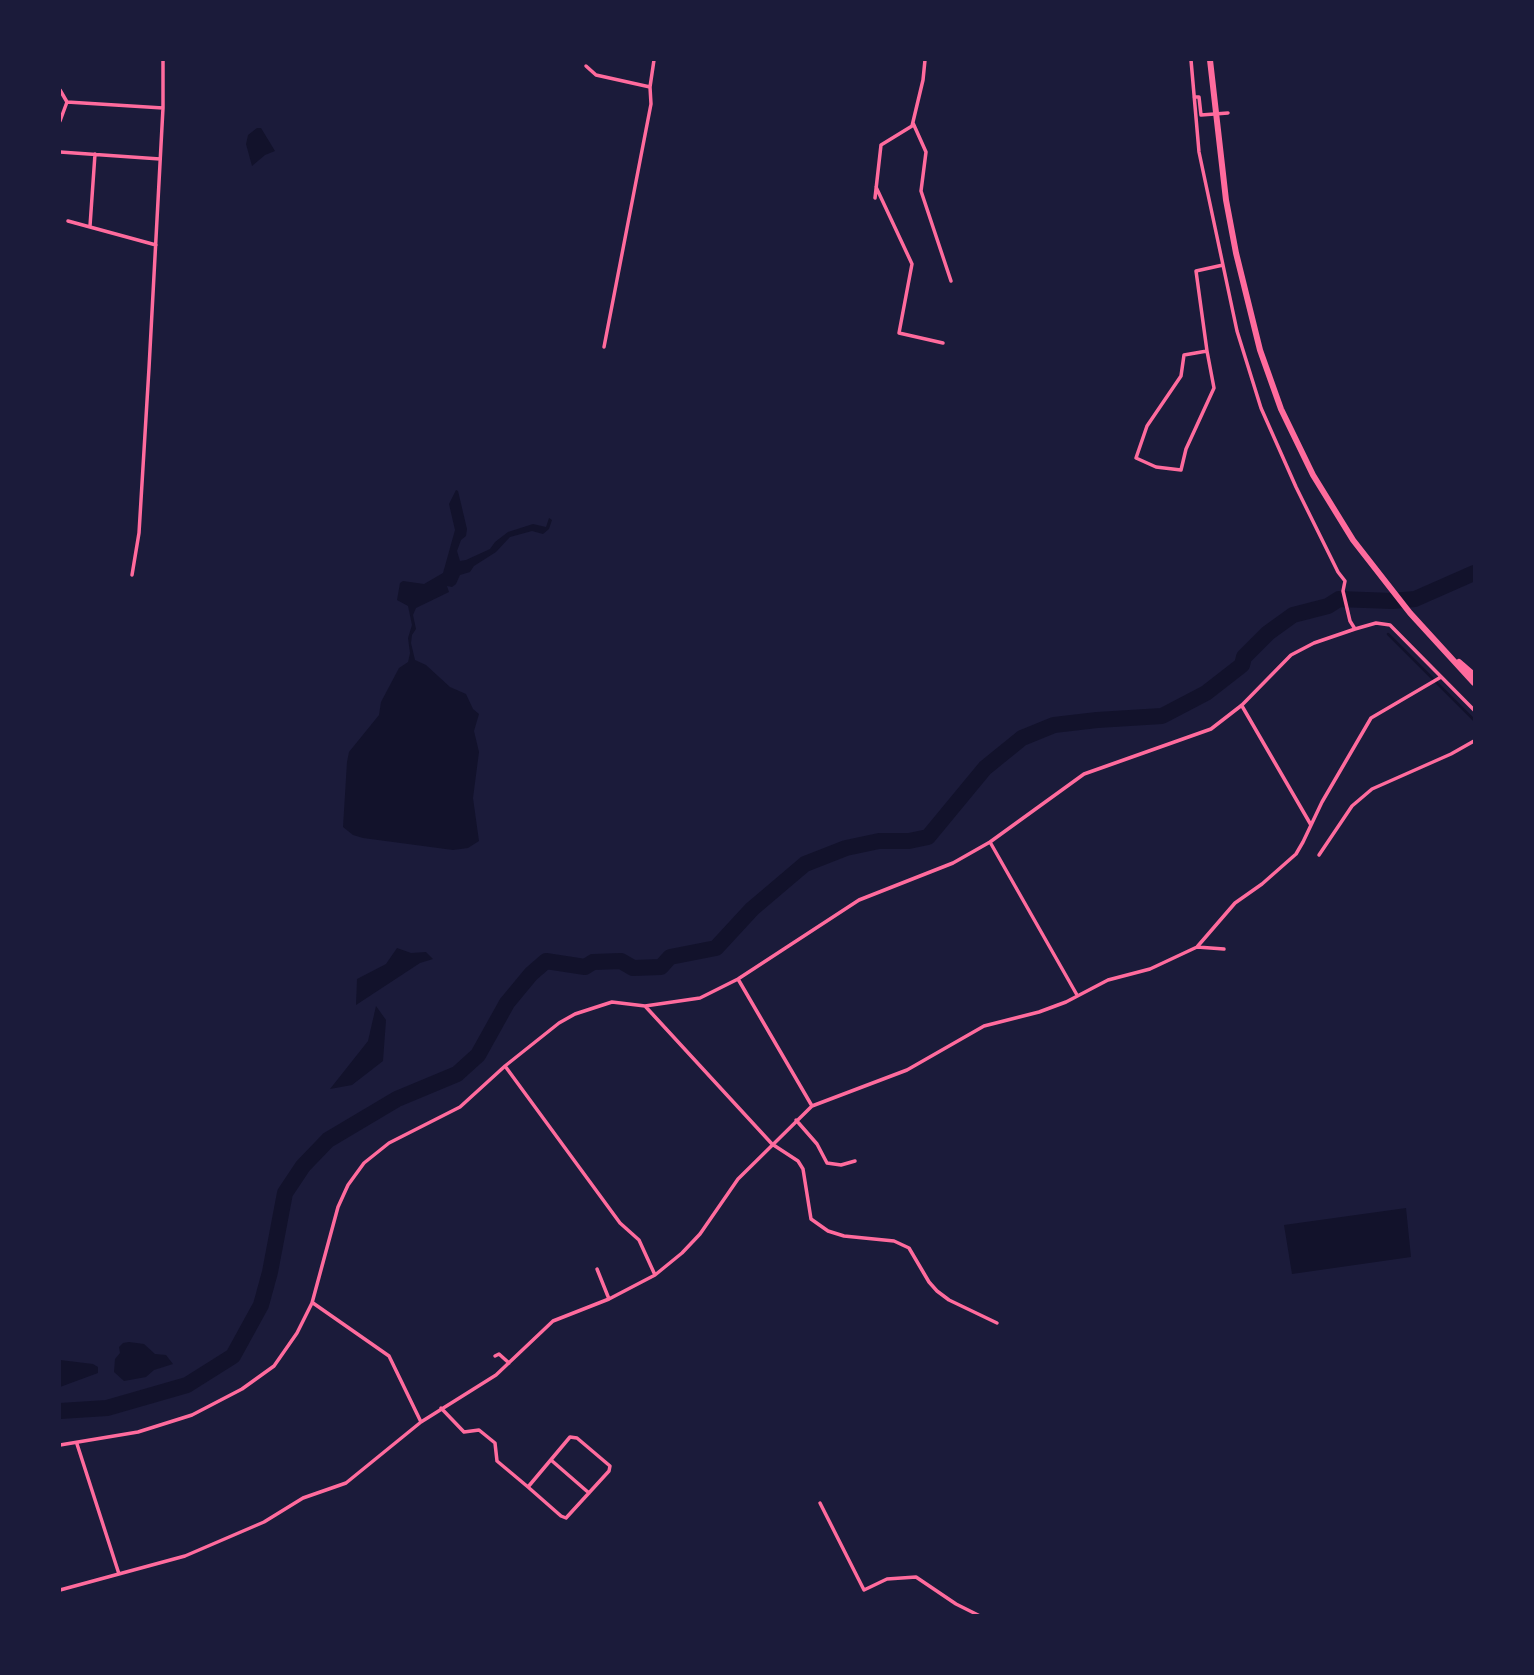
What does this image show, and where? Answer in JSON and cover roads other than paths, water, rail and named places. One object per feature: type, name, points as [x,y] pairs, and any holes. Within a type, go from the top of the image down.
[{"type":"main road","points":[[1210,60],[1228,213],[1247,303],[1281,409],[1313,475],[1353,540],[1385,584],[1475,683]]},
{"type":"main road","points":[[1436,643],[1475,675]]},
{"type":"street","points":[[132,575],[139,533],[163,108],[163,60]]},
{"type":"street","points":[[604,347],[651,104],[650,87],[654,60]]},
{"type":"street","points":[[875,198],[881,145],[912,126],[925,60]]},
{"type":"street","points":[[1191,60],[1199,152],[1237,331],[1261,408],[1296,487],[1345,581],[1343,592],[1347,614],[1355,629]]},
{"type":"street","points":[[586,66],[596,75],[650,87]]},
{"type":"street","points":[[60,90],[67,102]]},
{"type":"street","points":[[1194,97],[1199,97],[1200,115],[1228,113]]},
{"type":"street","points":[[67,102],[163,108]]},
{"type":"street","points":[[60,121],[67,102]]},
{"type":"street","points":[[913,122],[926,152],[921,191],[951,281]]},
{"type":"street","points":[[60,152],[160,159]]},
{"type":"street","points":[[89,226],[95,154]]},
{"type":"street","points":[[876,187],[912,264],[898,333],[943,343]]},
{"type":"street","points":[[68,221],[156,244]]},
{"type":"street","points":[[1207,351],[1184,355],[1181,376],[1147,426],[1136,458],[1156,467],[1181,470],[1186,449],[1214,388],[1196,271],[1223,265]]},
{"type":"street","points":[[60,1446],[138,1432],[192,1415],[242,1389],[274,1366],[297,1333],[312,1303],[338,1207],[348,1185],[364,1163],[389,1143],[460,1107],[505,1066],[559,1023],[575,1014],[612,1002],[645,1006],[700,998],[738,979],[859,900],[953,863],[990,842],[1084,774],[1211,729],[1242,705],[1291,655],[1314,643],[1355,629],[1376,623],[1390,625],[1475,710]]},
{"type":"street","points":[[60,1590],[185,1556],[264,1522],[303,1498],[346,1483],[440,1408],[487,1381],[553,1321],[609,1299],[655,1275],[691,1245],[738,1179],[812,1106],[907,1070],[984,1026],[1039,1012],[1108,980],[1150,969],[1197,947],[1235,903],[1286,864],[1303,842],[1322,802],[1371,718],[1441,677]]},
{"type":"street","points":[[1242,705],[1311,825]]},
{"type":"street","points":[[1319,855],[1352,806],[1372,789],[1451,754],[1475,740]]},
{"type":"street","points":[[990,842],[1077,996]]},
{"type":"street","points":[[1197,947],[1224,949]]},
{"type":"street","points":[[738,979],[812,1106]]},
{"type":"street","points":[[645,1006],[772,1144],[798,1161],[803,1169],[811,1219],[828,1231],[844,1236],[894,1241],[904,1245],[914,1253],[922,1271],[937,1290],[949,1300],[997,1323]]},
{"type":"street","points":[[505,1066],[620,1223],[639,1240],[655,1275]]},
{"type":"street","points":[[796,1120],[817,1144],[827,1163],[841,1165],[855,1161]]},
{"type":"street","points":[[597,1269],[609,1299]]},
{"type":"street","points":[[312,1303],[388,1356],[421,1422]]},
{"type":"street","points":[[495,1356],[499,1354],[509,1363]]},
{"type":"street","points":[[440,1408],[464,1432],[479,1430],[495,1443],[497,1461],[561,1516],[566,1518],[609,1471],[610,1466],[577,1438],[570,1437],[528,1487]]},
{"type":"street","points":[[77,1444],[119,1574]]},
{"type":"street","points":[[551,1460],[589,1493]]},
{"type":"street","points":[[820,1503],[864,1590],[887,1579],[916,1577],[957,1604],[980,1615]]},
{"type":"waterway","points":[[60,1411],[107,1408],[187,1385],[233,1356],[261,1305],[285,1193],[303,1166],[328,1140],[397,1099],[457,1074],[478,1055],[507,1003],[531,974],[546,961],[585,967],[593,962],[621,961],[633,968],[661,967],[670,957],[716,948],[752,909],[805,864],[846,848],[879,841],[909,841],[928,837],[985,768],[1022,738],[1054,725],[1162,716],[1206,693],[1242,665],[1244,657],[1268,633],[1293,615],[1328,606],[1339,599],[1415,599],[1474,573]]},
{"type":"waterway","points":[[1388,634],[1474,720]]}]
